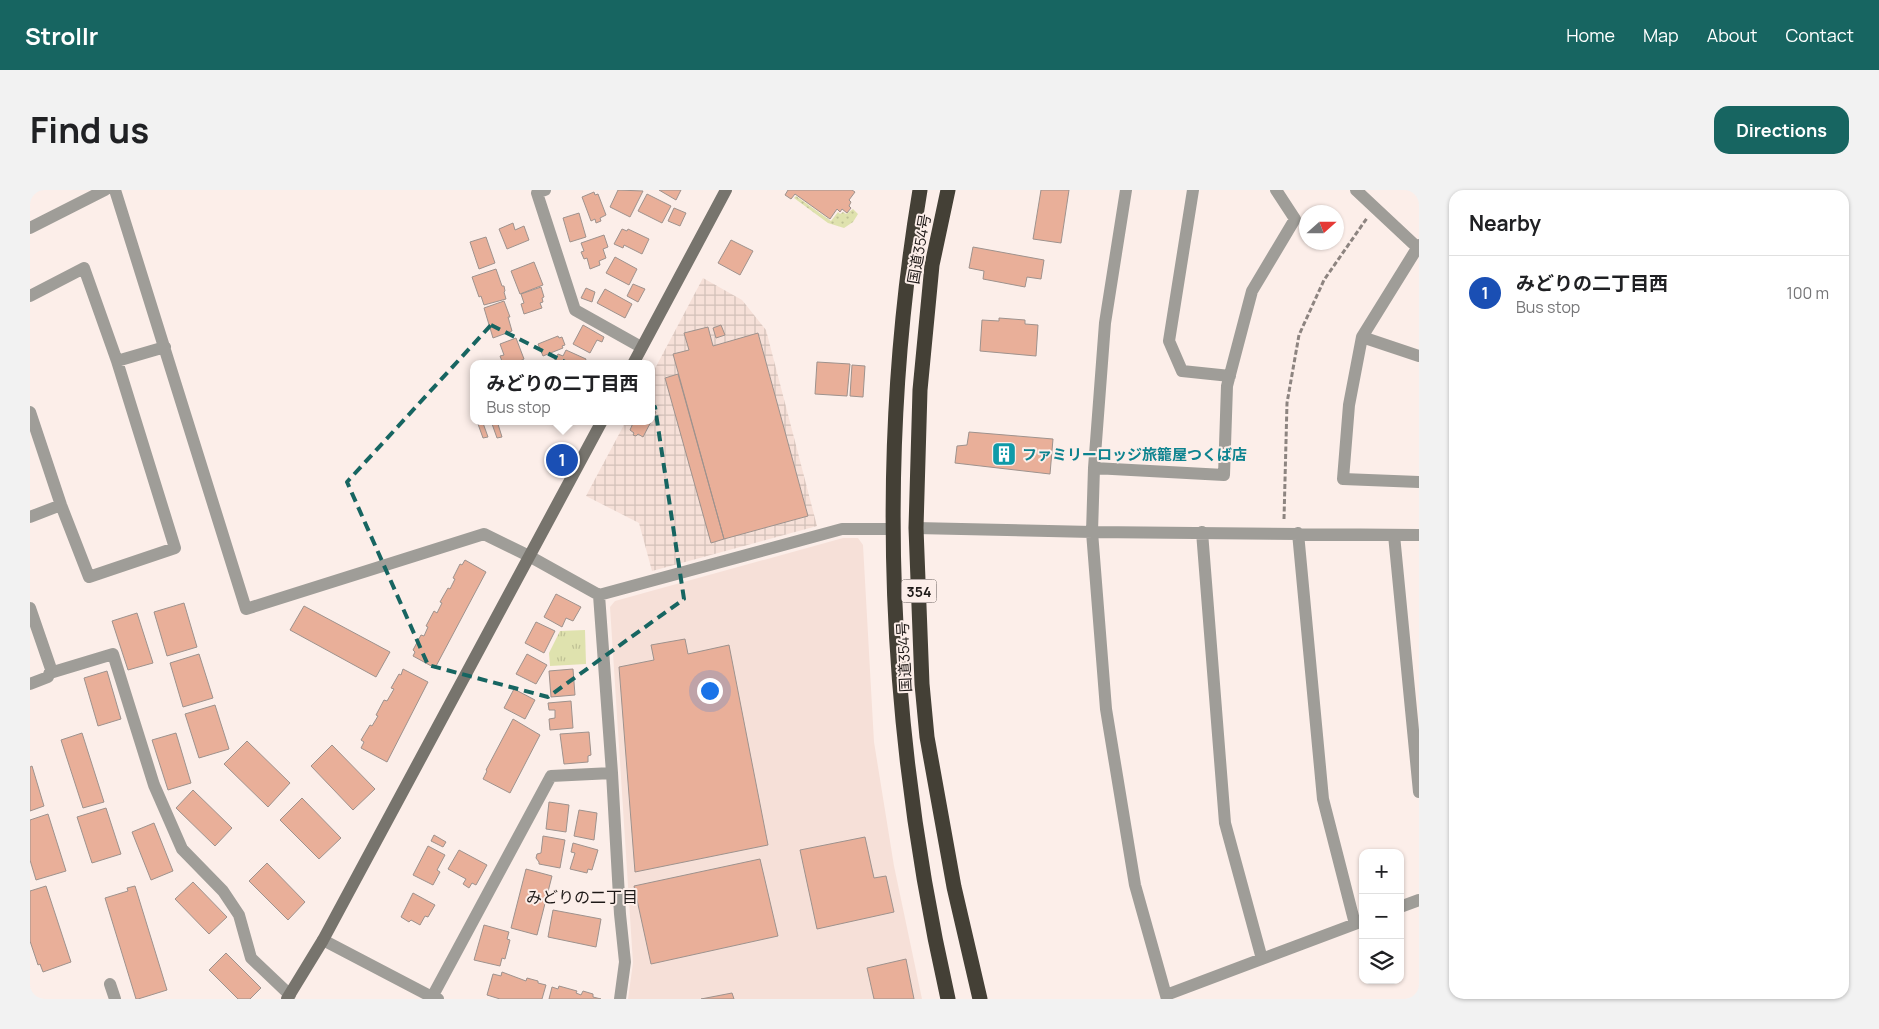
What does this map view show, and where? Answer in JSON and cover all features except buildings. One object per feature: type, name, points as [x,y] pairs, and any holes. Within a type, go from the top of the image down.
[{"type":"highway","name":"国道354号","points":[[920,190],[908,257],[896,394],[892,529],[898,682],[912,810],[930,913],[948,999]]},
{"type":"highway","name":"国道354号","points":[[948,190],[932,265],[920,390],[916,528],[922,684],[927,737],[954,887],[980,999]]},
{"type":"street","points":[[30,228],[105,190]]},
{"type":"street","points":[[116,190],[246,609],[484,534],[529,556],[599,596],[842,529],[892,529]]},
{"type":"street","points":[[545,190],[536,193],[575,310],[642,347]]},
{"type":"street","points":[[635,360],[726,190]]},
{"type":"street","points":[[1126,190],[1105,323],[1094,468],[1092,532],[1106,709],[1135,885],[1167,997],[1359,922],[1324,799],[1298,533]]},
{"type":"street","points":[[1193,190],[1169,341],[1182,372],[1230,376]]},
{"type":"street","points":[[1094,468],[1224,475],[1228,386],[1252,291],[1295,219],[1276,190]]},
{"type":"street","points":[[1356,190],[1418,248],[1362,337],[1349,405],[1343,479],[1419,482]]},
{"type":"street","points":[[30,296],[84,268],[117,361],[174,548],[89,577],[61,505],[30,412]]},
{"type":"street","points":[[1362,337],[1419,356]]},
{"type":"street","points":[[117,361],[165,347]]},
{"type":"street","points":[[30,684],[44,679],[50,673],[113,654],[154,785],[182,849],[223,892],[239,915],[251,958],[289,997],[323,940],[600,425]]},
{"type":"street","points":[[30,517],[61,505]]},
{"type":"street","points":[[916,528],[1092,532],[1419,535]]},
{"type":"street","points":[[1202,532],[1225,823],[1262,959]]},
{"type":"street","points":[[1394,535],[1419,792]]},
{"type":"street","points":[[599,596],[620,914],[625,962],[620,999]]},
{"type":"street","points":[[30,608],[48,661],[50,673]]},
{"type":"street","points":[[323,940],[434,998],[551,776],[612,773]]},
{"type":"street","points":[[1404,906],[1419,900]]},
{"type":"street","points":[[110,984],[115,999]]},
{"type":"path","points":[[1284,533],[1287,403],[1299,334],[1324,280],[1374,207]]},
{"type":"highlighted area","points":[[491,325],[655,407],[684,599],[548,697],[428,665],[347,482]]},
{"type":"shaded area","points":[[703,278],[742,300],[766,330],[817,526],[652,571],[639,523],[586,496],[624,425],[655,425],[655,368]]},
{"type":"shaded area","points":[[843,538],[858,538],[863,545],[874,742],[894,866],[922,999],[628,999],[633,963],[610,607],[615,601]]},
{"type":"green space","points":[[796,196],[831,221],[838,212],[846,214],[853,209],[858,214],[853,222],[844,228],[828,223],[794,198]]},
{"type":"green space","points":[[585,630],[586,664],[550,666],[549,653],[560,631]]},
{"type":"place","name":"ファミリーロッジ旅籠屋つくば店","points":[[1004,454]]},
{"type":"place","name":"みどりの二丁目西","points":[[562,460]]},
{"type":"district","name":"みどりの二丁目","points":[[582,897]]}]
